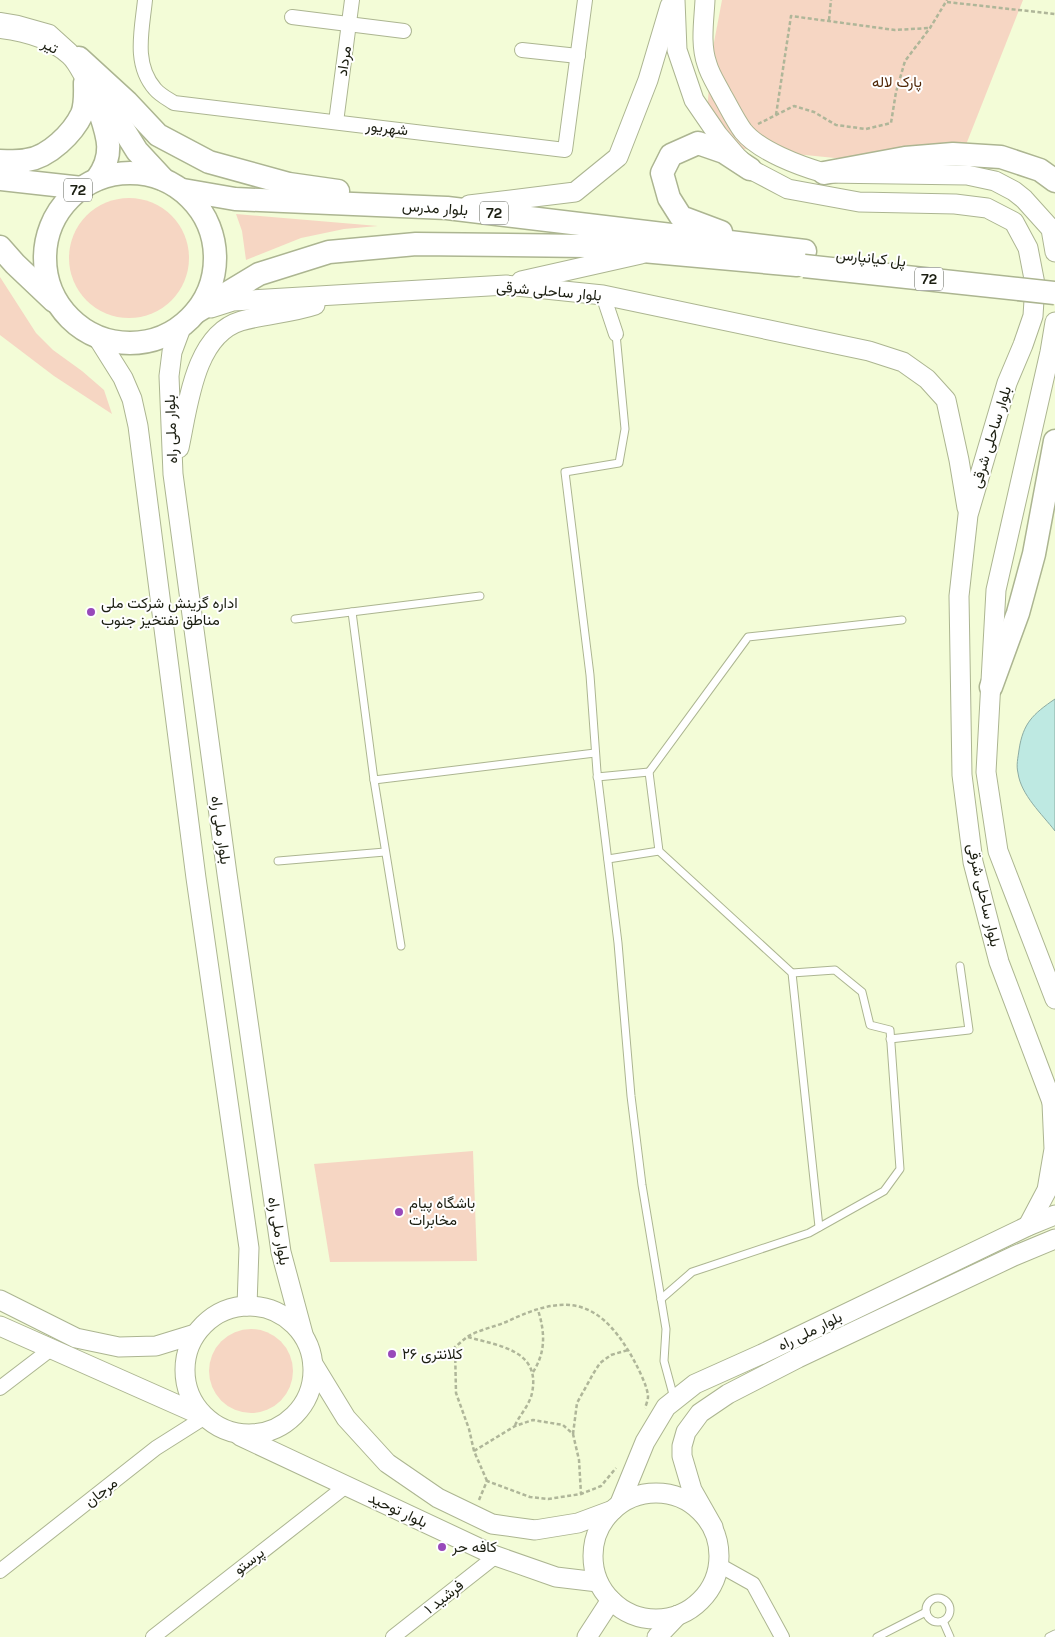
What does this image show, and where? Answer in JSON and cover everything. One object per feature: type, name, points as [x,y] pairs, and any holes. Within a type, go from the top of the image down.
[{"type":"highway","points":[[79,58],[127,102],[158,135],[209,162],[289,184],[447,208]]},
{"type":"highway","points":[[79,58],[138,151],[163,179]]},
{"type":"highway","points":[[0,161],[29,160],[55,148],[75,126],[82,113],[85,103],[85,83]]},
{"type":"highway","points":[[85,83],[97,102],[110,149],[105,169],[90,183]]},
{"type":"highway","points":[[750,169],[724,152],[698,143],[671,154],[662,173],[669,198],[681,217],[752,245]]},
{"type":"highway","points":[[824,173],[905,158],[953,154],[1001,157],[1040,170],[1055,181]]},
{"type":"highway","name":"72","points":[[63,310],[52,293],[46,274],[46,245],[55,217],[67,200],[90,183],[119,173],[141,173],[163,179],[182,190],[198,206],[210,226],[215,248],[215,271],[208,292],[189,318]]},
{"type":"highway","name":"72","points":[[0,179],[90,183]]},
{"type":"highway","name":"بلوار مدرس","points":[[182,190],[235,199],[447,208],[752,245],[805,259]]},
{"type":"highway","name":"72","points":[[0,247],[78,325],[96,335],[118,342],[140,342],[163,336],[259,274],[329,252],[416,244],[587,246],[653,252],[805,259],[1055,292]]},
{"type":"highway","name":"پل کیانپارس","points":[[805,259],[1055,278]]},
{"type":"highway","points":[[991,687],[1018,613],[1034,554],[1055,441]]},
{"type":"main road","name":"بلوار ساحلی شرقی","points":[[673,0],[677,50],[694,100],[718,135],[750,169],[788,189],[859,202],[955,204],[987,208],[1014,222],[1028,248],[1035,284],[1033,316],[1007,383],[968,514],[959,606],[962,775],[973,862],[999,962],[1053,1107],[1054,1149],[1047,1190],[1028,1226]]},
{"type":"main road","points":[[447,208],[575,192],[618,157],[648,80],[673,0]]},
{"type":"main road","points":[[706,0],[703,33],[707,65],[732,114],[743,131],[753,140],[779,156],[806,168],[824,173],[967,175],[995,181],[1014,191],[1024,199],[1051,229],[1055,252]]},
{"type":"main road","points":[[506,285],[653,252]]},
{"type":"main road","name":"بلوار ساحلی شرقی","points":[[189,318],[233,302],[506,285],[603,295],[869,350],[903,362],[927,379],[946,400],[968,514]]},
{"type":"main road","points":[[173,474],[199,362],[212,340],[224,329],[239,321],[312,306],[345,295]]},
{"type":"main road","name":"بلوار ملی راه","points":[[189,318],[172,352],[169,376],[173,474],[227,874],[281,1252],[303,1334]]},
{"type":"main road","name":"بلوار ساحلی شرقی","points":[[1055,322],[1050,352],[996,590],[986,772],[998,851],[1055,999]]},
{"type":"main road","name":"بلوار ملی راه","points":[[96,335],[123,378],[132,399],[138,426],[196,878],[249,1248],[247,1306]]},
{"type":"main road","points":[[196,878],[227,874]]},
{"type":"main road","name":"بلوار ملی راه","points":[[617,1506],[644,1442],[666,1407],[695,1384],[762,1354],[1028,1226],[1055,1216]]},
{"type":"main road","name":"بلوار ملی راه","points":[[713,1527],[692,1490],[682,1456],[682,1446],[686,1432],[700,1413],[728,1394],[798,1358],[1014,1256],[1055,1239]]},
{"type":"main road","points":[[0,1300],[76,1338],[119,1347],[156,1346],[195,1334]]},
{"type":"main road","points":[[247,1306],[267,1308],[288,1318],[303,1334],[312,1354],[314,1377],[308,1398],[295,1417],[276,1429],[254,1435],[232,1432],[213,1424],[198,1410],[188,1393],[184,1373],[187,1352],[195,1334],[209,1319],[227,1310],[247,1306]]},
{"type":"main road","points":[[0,1326],[205,1417]]},
{"type":"main road","name":"بلوار توحید","points":[[313,1364],[346,1418],[387,1463],[438,1498],[492,1524],[536,1530],[578,1523],[617,1506]]},
{"type":"main road","name":"بلوار توحید","points":[[232,1432],[496,1556],[556,1577],[598,1582]]},
{"type":"main road","points":[[662,1492],[684,1498],[702,1511],[713,1527],[719,1546],[719,1565],[713,1584],[702,1600],[686,1612],[667,1618],[647,1619],[629,1613],[611,1600],[598,1582],[592,1561],[595,1539],[604,1519],[617,1506],[640,1494],[662,1492]]},
{"type":"main road","points":[[587,1637],[611,1600]]},
{"type":"main road","points":[[658,1637],[678,1615]]},
{"type":"street","name":"شهریور","points":[[146,0],[140,51],[144,73],[156,91],[174,103],[565,150],[585,0]]},
{"type":"street","name":"مرداد","points":[[336,122],[352,0]]},
{"type":"street","points":[[292,17],[404,31]]},
{"type":"street","name":"تیر","points":[[0,20],[50,32],[79,58]]},
{"type":"street","name":"تیر","points":[[0,31],[23,34],[47,43],[69,58],[85,83]]},
{"type":"street","points":[[522,50],[578,56]]},
{"type":"street","points":[[603,295],[616,334]]},
{"type":"street","points":[[0,1388],[50,1349]]},
{"type":"street","name":"مرجان","points":[[0,1571],[156,1448],[205,1417]]},
{"type":"street","name":"پرستو","points":[[153,1637],[346,1486]]},
{"type":"street","name":"فرشید ۱","points":[[392,1637],[496,1556]]},
{"type":"street","points":[[719,1565],[753,1584],[782,1637]]},
{"type":"lane","points":[[616,334],[625,429],[619,464],[565,472],[590,675],[597,778],[618,943],[633,1116],[642,1185],[666,1329],[664,1360],[674,1400]]},
{"type":"lane","points":[[295,619],[480,596]]},
{"type":"lane","points":[[352,612],[384,852],[400,946]]},
{"type":"lane","points":[[819,1227],[792,973],[659,851],[649,772],[748,637],[902,620]]},
{"type":"lane","points":[[374,780],[595,753]]},
{"type":"lane","points":[[597,778],[649,772]]},
{"type":"lane","points":[[608,859],[659,851]]},
{"type":"lane","points":[[278,861],[384,852]]},
{"type":"lane","points":[[890,1039],[969,1030],[960,966]]},
{"type":"lane","points":[[661,1299],[692,1272],[809,1233],[884,1191],[900,1169],[890,1030],[870,1025],[862,992],[835,970],[792,973]]},
{"type":"lane","points":[[938,1598],[945,1600],[949,1605],[950,1612],[948,1618],[943,1622],[935,1623],[929,1619],[926,1606],[931,1600],[938,1598]]},
{"type":"lane","points":[[877,1637],[926,1612]]},
{"type":"lane","points":[[943,1622],[950,1637]]},
{"type":"lane","points":[[1049,1637],[1055,1634]]},
{"type":"path","points":[[829,20],[831,0]]},
{"type":"path","points":[[930,28],[895,30],[791,16],[776,115],[794,106],[814,112],[836,125],[866,129],[891,124],[896,92],[905,61],[930,28],[947,1],[1055,14]]},
{"type":"path","points":[[473,1515],[487,1482],[474,1451],[469,1429],[456,1393],[455,1347],[467,1337],[514,1317],[563,1304],[575,1304],[597,1314],[620,1336],[639,1368],[648,1396],[643,1416]]},
{"type":"path","points":[[515,1426],[532,1394],[533,1372],[540,1361],[543,1351],[542,1327],[538,1310]]},
{"type":"path","points":[[467,1337],[515,1352],[524,1357],[533,1372]]},
{"type":"path","points":[[581,1494],[579,1460],[573,1434],[577,1403],[600,1363],[611,1355],[628,1350]]},
{"type":"path","points":[[474,1451],[515,1426],[533,1420],[563,1425],[573,1434]]},
{"type":"path","points":[[487,1482],[530,1497],[548,1500],[581,1494],[601,1486],[618,1465]]},
{"type":"green space","name":"پارک لاله","points":[[722,0],[1023,0],[956,170],[704,145],[712,53]]},
{"type":"green space","points":[[129,198],[152,202],[172,215],[185,235],[189,258],[185,281],[172,301],[152,314],[129,318],[106,314],[86,301],[73,281],[69,258],[73,235],[86,215],[106,202]]},
{"type":"green space","points":[[236,214],[378,226],[344,229],[301,238],[246,260],[242,231]]},
{"type":"green space","points":[[0,277],[36,333],[53,350],[104,390],[112,414],[54,376],[0,335]]},
{"type":"green space","name":"باشگاه پیام مخابرات","points":[[473,1151],[477,1261],[330,1262],[314,1164]]},
{"type":"green space","points":[[251,1329],[267,1332],[281,1341],[290,1355],[293,1371],[290,1387],[281,1401],[267,1410],[251,1413],[235,1410],[221,1401],[212,1387],[209,1371],[212,1355],[221,1341],[235,1332]]},
{"type":"water","points":[[1055,699],[1055,831],[1023,789],[1017,767],[1021,741],[1026,726],[1035,715]]},
{"type":"place","name":"اداره گزینش شرکت ملی مناطق نفتخیز جنوب","points":[[91,612]]},
{"type":"place","name":"باشگاه پیام مخابرات","points":[[399,1212]]},
{"type":"place","name":"کلانتری ۲۶","points":[[392,1354]]},
{"type":"place","name":"کافه حر","points":[[442,1547]]}]
